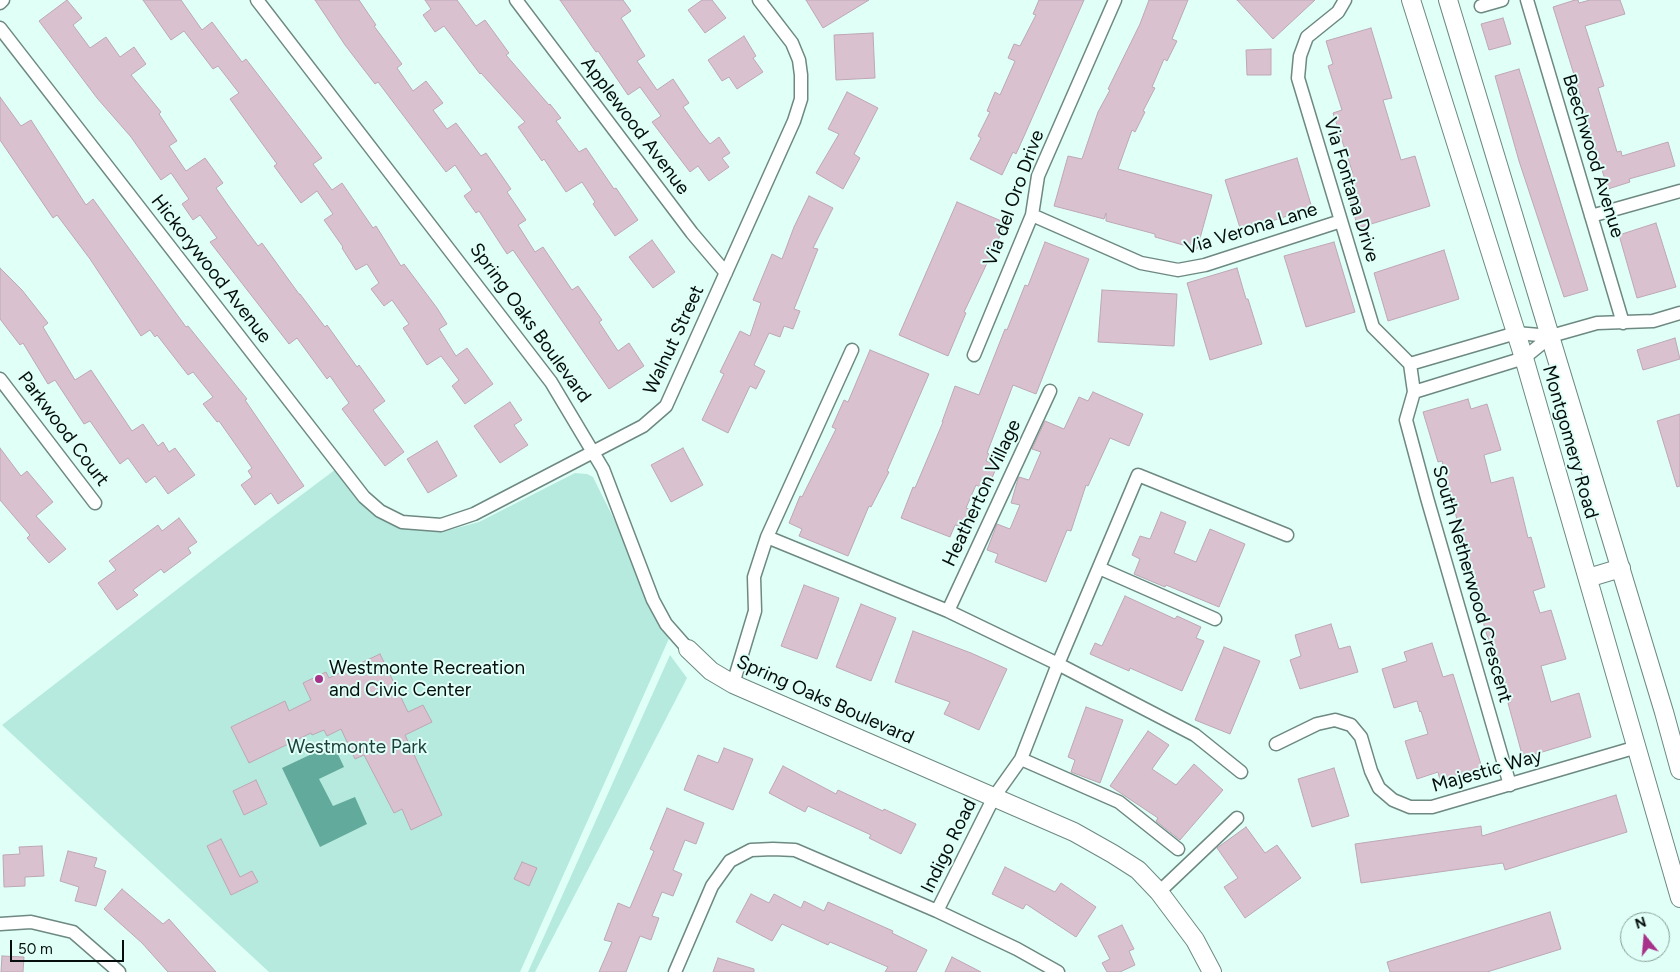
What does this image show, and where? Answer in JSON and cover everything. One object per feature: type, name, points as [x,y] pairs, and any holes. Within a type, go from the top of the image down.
[{"type":"main road","name":"Montgomery Road","points":[[1411,0],[1524,358],[1680,898]]},
{"type":"main road","name":"Montgomery Road","points":[[1448,0],[1621,568],[1680,770]]},
{"type":"main road","points":[[1588,578],[1621,568]]},
{"type":"main road","name":"Spring Oaks Boulevard","points":[[688,649],[711,671],[733,684],[1074,832],[1113,854],[1138,870],[1159,892],[1195,940],[1212,972]]},
{"type":"street","points":[[0,3],[3,0]]},
{"type":"street","name":"Spring Oaks Boulevard","points":[[257,0],[551,382],[603,470],[653,600],[666,624],[688,649]]},
{"type":"street","name":"Applewood Avenue","points":[[516,0],[692,232],[726,273]]},
{"type":"street","name":"Walnut Street","points":[[402,522],[441,525],[474,514],[643,426],[666,406],[794,121],[801,99],[799,60],[792,43],[759,0]]},
{"type":"street","name":"Via del Oro Drive","points":[[974,355],[1032,215],[1038,176],[1115,0]]},
{"type":"street","name":"Via Fontana Drive","points":[[1345,0],[1338,12],[1307,37],[1300,56],[1298,78],[1373,327],[1410,364]]},
{"type":"street","points":[[1481,6],[1502,0]]},
{"type":"street","name":"Beechwood Avenue","points":[[1526,0],[1623,323]]},
{"type":"street","name":"Hickorywood Avenue","points":[[0,28],[364,497],[380,511],[402,522]]},
{"type":"street","points":[[1592,216],[1680,190]]},
{"type":"street","name":"Via Verona Lane","points":[[1032,215],[1141,263],[1178,270],[1205,265],[1341,221]]},
{"type":"street","points":[[1551,336],[1524,358],[1414,392],[1410,364],[1516,333],[1551,336],[1597,323],[1653,321],[1680,313]]},
{"type":"street","points":[[733,684],[755,611],[754,577],[767,537],[852,350]]},
{"type":"street","name":"Parkwood Court","points":[[0,379],[96,503]]},
{"type":"street","name":"Heatherton Village","points":[[948,611],[1050,391]]},
{"type":"street","name":"South Netherwood Crescent","points":[[1414,392],[1406,420],[1510,786]]},
{"type":"street","points":[[994,797],[1021,759],[1058,664],[1138,474],[1287,535]]},
{"type":"street","points":[[767,537],[948,611],[1058,664],[1195,735],[1241,772]]},
{"type":"street","points":[[1098,568],[1215,619]]},
{"type":"street","name":"Majestic Way","points":[[1276,744],[1316,724],[1336,720],[1351,725],[1362,737],[1371,771],[1379,788],[1394,800],[1410,807],[1432,807],[1510,786],[1637,747]]},
{"type":"street","points":[[1021,759],[1119,802],[1178,849]]},
{"type":"street","name":"Indigo Road","points":[[937,911],[994,797]]},
{"type":"street","points":[[1159,892],[1237,818]]},
{"type":"street","points":[[675,972],[712,886],[730,861],[751,850],[773,849],[795,850],[937,911],[1018,948],[1058,972]]},
{"type":"street","points":[[0,924],[31,922],[72,932],[119,972]]},
{"type":"green space","name":"Westmonte Park","points":[[336,469],[401,527],[442,532],[479,522],[575,473],[587,474],[593,477],[671,634],[520,972],[269,972],[2,725]]},
{"type":"green space","points":[[670,655],[687,678],[535,972],[528,972]]},
{"type":"shaded area","points":[[333,744],[344,767],[319,779],[333,806],[355,797],[367,824],[320,847],[282,768]]},
{"type":"building","points":[[67,0],[82,18],[73,25],[90,48],[106,37],[120,57],[134,47],[146,64],[131,75],[161,112],[159,114],[177,141],[169,146],[186,171],[205,158],[223,183],[216,188],[258,246],[262,243],[299,294],[325,327],[327,325],[357,367],[359,365],[385,401],[373,410],[404,452],[385,466],[342,409],[349,403],[330,376],[327,379],[297,338],[289,344],[210,242],[217,238],[200,215],[193,220],[182,204],[189,199],[171,173],[161,180],[131,137],[97,98],[39,21]]},
{"type":"building","points":[[143,0],[181,0],[202,30],[212,22],[242,62],[246,59],[322,158],[313,164],[332,190],[342,183],[373,228],[376,226],[401,266],[404,264],[437,308],[447,324],[439,329],[456,356],[467,348],[493,384],[465,404],[452,386],[459,380],[441,356],[427,365],[403,328],[409,324],[392,300],[384,306],[371,289],[379,283],[367,264],[356,270],[324,220],[333,214],[317,191],[301,203],[274,166],[277,164],[230,99],[239,93],[218,66],[213,69],[184,31],[171,40]]},
{"type":"building","points":[[315,0],[359,0],[376,25],[374,26],[402,64],[397,68],[413,91],[426,81],[443,103],[433,110],[447,129],[456,123],[481,156],[486,153],[511,189],[507,192],[526,220],[518,225],[535,252],[543,247],[572,290],[578,286],[602,320],[599,322],[618,351],[629,343],[644,366],[609,389],[513,250],[507,254],[479,211],[476,213],[464,196],[472,190],[455,165],[446,172],[378,82],[375,84],[345,45]]},
{"type":"building","points":[[425,0],[457,0],[476,26],[485,20],[509,53],[506,55],[561,118],[556,121],[579,152],[586,148],[638,220],[615,236],[593,204],[595,202],[582,182],[566,192],[544,159],[542,161],[518,127],[525,122],[480,74],[444,26],[435,32],[423,15],[431,9]]},
{"type":"building","points":[[560,0],[623,0],[631,11],[621,18],[645,56],[637,61],[657,90],[673,79],[689,103],[683,107],[702,134],[710,144],[719,137],[730,153],[722,158],[729,167],[709,181],[698,166],[690,172],[652,122],[661,116],[640,87],[628,95]]},
{"type":"building","points":[[702,0],[712,0],[726,18],[705,33],[688,10]]},
{"type":"building","points":[[806,0],[869,0],[823,28]]},
{"type":"building","points":[[1039,0],[1084,0],[1016,154],[1013,152],[1002,175],[970,159],[981,138],[978,136],[990,112],[987,111],[995,92],[1000,95],[1015,61],[1008,58],[1014,44],[1020,46],[1036,15],[1033,14]]},
{"type":"building","points":[[1149,0],[1188,0],[1172,39],[1177,41],[1167,61],[1164,59],[1152,87],[1155,88],[1143,111],[1145,112],[1135,132],[1132,130],[1118,169],[1212,195],[1197,249],[1155,237],[1155,234],[1106,221],[1106,213],[1104,219],[1054,206],[1068,156],[1082,159],[1098,112],[1110,90],[1108,89],[1140,24]]},
{"type":"building","points":[[1237,0],[1315,0],[1273,39]]},
{"type":"building","points":[[1578,0],[1579,3],[1590,0],[1620,0],[1625,14],[1585,26],[1604,86],[1598,88],[1617,152],[1621,151],[1622,156],[1668,142],[1675,166],[1629,179],[1630,182],[1608,189],[1553,7]]},
{"type":"building","points":[[1503,18],[1511,44],[1489,50],[1481,24]]},
{"type":"building","points":[[1371,28],[1392,98],[1383,100],[1401,160],[1415,156],[1430,206],[1358,228],[1343,177],[1353,174],[1333,113],[1342,110],[1328,66],[1333,64],[1326,41]]},
{"type":"building","points":[[873,33],[875,78],[836,80],[834,35]]},
{"type":"building","points":[[744,36],[756,56],[753,58],[763,72],[737,89],[729,77],[722,81],[708,60]]},
{"type":"building","points":[[1271,49],[1271,75],[1247,75],[1246,50]]},
{"type":"building","points":[[1519,69],[1588,290],[1564,297],[1519,161],[1495,76]]},
{"type":"building","points":[[847,92],[878,108],[854,154],[860,158],[843,189],[816,173],[839,134],[828,129]]},
{"type":"building","points":[[0,97],[21,126],[31,120],[86,205],[93,199],[186,327],[188,326],[247,399],[245,400],[304,486],[278,504],[271,493],[255,505],[241,485],[252,477],[248,471],[252,468],[219,421],[217,422],[203,404],[213,397],[193,372],[188,375],[157,335],[155,337],[150,330],[141,336],[90,259],[57,215],[53,218],[0,140]]},
{"type":"building","points":[[1297,158],[1312,208],[1241,231],[1225,180]]},
{"type":"building","points":[[809,196],[833,208],[813,248],[818,249],[794,309],[800,311],[793,329],[784,326],[780,337],[769,333],[754,365],[765,371],[756,389],[750,386],[728,433],[702,420],[724,374],[720,372],[740,331],[750,336],[761,303],[753,300],[772,254],[782,259],[794,227]]},
{"type":"building","points":[[957,202],[1006,223],[964,312],[966,313],[948,356],[899,335]]},
{"type":"building","points":[[1656,223],[1676,287],[1637,298],[1619,235]]},
{"type":"building","points":[[652,240],[675,272],[653,288],[629,257]]},
{"type":"building","points":[[1045,242],[1089,259],[1036,394],[1013,385],[987,453],[989,454],[986,461],[997,466],[987,490],[976,485],[966,508],[974,511],[966,529],[955,525],[950,537],[901,518],[943,422],[955,386],[979,395],[1005,329],[1007,330],[1025,285],[1028,286]]},
{"type":"building","points":[[1334,242],[1355,312],[1306,327],[1284,256]]},
{"type":"building","points":[[1444,250],[1459,299],[1388,321],[1374,273]]},
{"type":"building","points":[[0,268],[22,290],[48,323],[43,327],[75,380],[91,370],[132,431],[143,424],[158,446],[163,442],[169,452],[175,448],[195,475],[168,494],[155,476],[146,483],[128,458],[120,464],[90,421],[84,424],[55,380],[48,384],[23,343],[20,345],[0,319]]},
{"type":"building","points":[[1237,268],[1262,344],[1210,360],[1187,283]]},
{"type":"building","points":[[1102,290],[1177,294],[1174,346],[1098,342]]},
{"type":"building","points":[[1675,338],[1680,359],[1643,370],[1637,350]]},
{"type":"building","points":[[870,350],[929,374],[887,471],[889,472],[871,507],[869,506],[848,556],[799,536],[802,529],[789,523],[800,496],[802,497],[836,429],[832,427],[844,400],[848,402]]},
{"type":"building","points":[[1093,392],[1143,414],[1129,446],[1110,438],[1088,486],[1086,485],[1071,531],[1067,530],[1046,582],[995,562],[998,554],[987,550],[997,524],[1010,529],[1020,505],[1011,503],[1018,479],[1019,477],[1029,480],[1041,452],[1032,449],[1045,421],[1064,429],[1079,397],[1088,401]]},
{"type":"building","points":[[1468,399],[1471,409],[1487,404],[1501,450],[1484,455],[1491,483],[1513,477],[1528,538],[1531,537],[1545,587],[1533,591],[1540,613],[1551,610],[1566,659],[1541,666],[1551,702],[1579,693],[1591,737],[1523,758],[1508,703],[1511,702],[1496,654],[1493,654],[1485,629],[1442,461],[1438,462],[1423,412]]},
{"type":"building","points":[[510,402],[522,420],[514,425],[528,445],[500,463],[474,426]]},
{"type":"building","points":[[1680,414],[1680,486],[1677,487],[1657,421]]},
{"type":"building","points":[[437,441],[457,476],[428,493],[407,459]]},
{"type":"building","points":[[0,448],[21,476],[27,471],[53,502],[36,516],[66,549],[49,563],[27,538],[30,535],[0,500]]},
{"type":"building","points":[[683,448],[703,485],[671,502],[651,465]]},
{"type":"building","points":[[1161,512],[1186,522],[1174,553],[1196,562],[1210,529],[1245,544],[1219,607],[1134,574],[1140,559],[1132,555],[1140,536],[1150,539]]},
{"type":"building","points":[[179,518],[197,542],[188,548],[191,553],[164,573],[161,569],[133,590],[138,595],[117,610],[98,583],[116,570],[109,561],[158,525],[162,531]]},
{"type":"building","points":[[804,585],[839,598],[817,659],[781,646]]},
{"type":"building","points":[[1125,596],[1175,619],[1177,616],[1201,627],[1196,638],[1204,641],[1182,691],[1130,668],[1129,671],[1090,654],[1095,643],[1102,646]]},
{"type":"building","points":[[861,604],[896,618],[871,681],[836,667]]},
{"type":"building","points":[[1331,624],[1339,649],[1350,646],[1358,672],[1300,689],[1290,660],[1301,656],[1295,635]]},
{"type":"building","points":[[913,631],[1007,669],[979,730],[944,714],[950,702],[895,682]]},
{"type":"building","points":[[1432,643],[1443,677],[1453,674],[1483,771],[1441,784],[1438,772],[1417,779],[1405,741],[1428,734],[1421,711],[1417,701],[1394,708],[1382,669],[1407,661],[1404,652]]},
{"type":"building","points":[[1224,647],[1260,661],[1230,734],[1195,720]]},
{"type":"building","points":[[380,654],[408,712],[423,705],[432,722],[405,735],[442,815],[411,830],[402,809],[394,813],[364,755],[355,759],[341,729],[327,736],[324,730],[312,735],[311,733],[249,763],[231,727],[285,701],[289,711],[311,700],[303,683],[326,672],[329,678]]},
{"type":"building","points":[[1086,707],[1123,720],[1100,783],[1071,772],[1075,760],[1068,757]]},
{"type":"building","points":[[1148,731],[1169,745],[1152,769],[1176,785],[1194,764],[1223,790],[1180,840],[1156,821],[1158,818],[1110,786]]},
{"type":"building","points":[[724,748],[753,759],[733,810],[684,790],[698,755],[718,763]]},
{"type":"building","points":[[783,766],[836,794],[838,790],[916,824],[901,854],[869,838],[871,835],[808,806],[805,812],[769,793]]},
{"type":"building","points":[[1334,768],[1349,816],[1312,827],[1298,779]]},
{"type":"building","points":[[256,780],[267,804],[244,815],[233,791]]},
{"type":"building","points":[[1616,795],[1627,832],[1505,870],[1503,863],[1361,883],[1355,844],[1481,826],[1482,836]]},
{"type":"building","points":[[667,808],[704,823],[696,844],[685,840],[673,870],[682,874],[673,896],[662,892],[652,916],[659,918],[651,940],[640,936],[626,972],[599,972],[612,942],[604,940],[618,903],[630,908],[654,851],[650,849]]},
{"type":"building","points":[[1246,827],[1265,853],[1277,845],[1301,878],[1245,918],[1224,887],[1238,878],[1217,848]]},
{"type":"building","points":[[221,839],[240,877],[252,871],[258,882],[231,895],[207,846]]},
{"type":"building","points":[[42,846],[44,876],[25,877],[25,886],[4,887],[3,855],[20,854],[19,847]]},
{"type":"building","points":[[68,851],[97,858],[94,867],[106,871],[96,906],[75,901],[79,887],[60,881]]},
{"type":"building","points":[[522,862],[537,868],[529,886],[514,879]]},
{"type":"building","points":[[1005,867],[1055,892],[1061,883],[1096,907],[1076,937],[1026,904],[1023,909],[992,894]]},
{"type":"building","points":[[122,889],[163,924],[169,919],[216,972],[168,972],[142,943],[104,909]]},
{"type":"building","points":[[751,894],[769,903],[774,894],[801,908],[804,901],[824,911],[828,902],[893,931],[892,933],[927,950],[916,972],[885,972],[888,967],[830,942],[828,945],[782,924],[772,941],[736,922]]},
{"type":"building","points":[[1550,912],[1561,949],[1487,972],[1390,972],[1387,962]]},
{"type":"building","points":[[1122,925],[1134,949],[1129,951],[1135,965],[1120,972],[1107,972],[1102,963],[1110,959],[1098,936]]},
{"type":"building","points":[[2,956],[24,957],[23,972],[1,972]]},
{"type":"building","points":[[952,957],[981,972],[945,972]]},
{"type":"building","points":[[718,958],[754,969],[754,972],[713,972]]},
{"type":"place","name":"Westmonte Recreation and Civic Center","points":[[319,679]]}]
